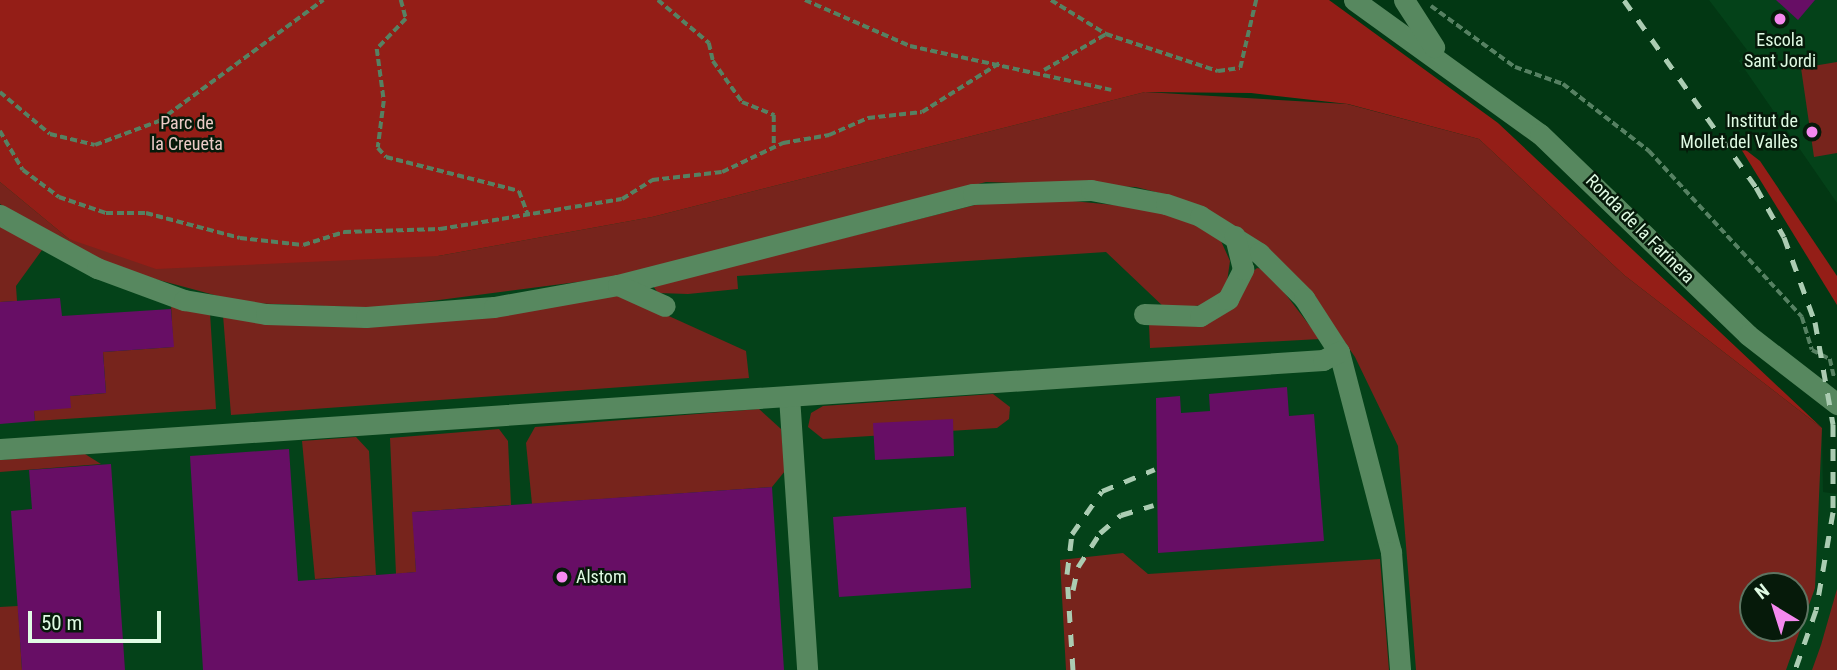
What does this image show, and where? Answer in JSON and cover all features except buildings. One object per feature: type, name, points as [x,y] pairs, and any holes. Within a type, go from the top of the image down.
[{"type":"street","name":"Ronda de la Farinera","points":[[1354,0],[1441,58],[1540,134],[1748,335],[1836,395]]},
{"type":"street","name":"Ronda de la Farinera","points":[[1406,3],[1441,58]]},
{"type":"street","points":[[0,215],[57,250],[147,288],[266,314],[366,317],[481,308],[618,285],[933,202],[1010,189],[1132,195],[1200,216],[1235,236],[1297,289],[1339,352],[1391,552],[1400,670]]},
{"type":"street","points":[[1144,314],[1200,316],[1228,299],[1243,269],[1235,236]]},
{"type":"street","points":[[618,285],[665,306]]},
{"type":"street","points":[[0,449],[1324,360],[1339,352]]},
{"type":"street","points":[[789,396],[807,670]]},
{"type":"path","points":[[0,92],[50,134],[95,145],[159,121],[323,0]]},
{"type":"path","points":[[401,0],[406,19],[377,49],[384,101],[378,148],[386,157],[519,191],[528,215]]},
{"type":"path","points":[[658,0],[709,43],[713,61],[742,102],[774,115],[774,147]]},
{"type":"path","points":[[804,0],[910,46],[1043,71],[1111,90]]},
{"type":"path","points":[[1051,0],[1106,34],[1218,71],[1240,68],[1256,0]]},
{"type":"path","points":[[1406,3],[1432,7],[1515,67],[1563,84],[1649,151],[1802,317],[1812,350],[1830,359],[1836,395]]},
{"type":"path","points":[[1043,71],[1106,34]]},
{"type":"path","points":[[0,131],[23,170],[59,197],[106,213],[185,219],[240,238],[303,244],[344,232],[440,229],[622,199],[652,180],[722,172],[774,147],[868,118],[922,112],[1001,62]]},
{"type":"shaded area","name":"Institut de Mollet del Vallès","points":[[1709,0],[1837,0],[1837,203],[1739,61],[1747,50]]},
{"type":"shaded area","points":[[1837,62],[1837,153],[1814,157],[1801,68]]},
{"type":"shaded area","points":[[1145,92],[1822,428],[1823,492],[1837,494],[1837,670],[0,670],[0,182]]},
{"type":"shaded area","points":[[1145,92],[1347,104],[1479,139],[1624,275],[1822,428],[1815,588],[1809,605],[1809,572],[1739,572],[1739,642],[1796,642],[1786,670],[1416,670],[1398,446],[1355,357],[1311,293],[1171,196],[1136,187],[986,182],[616,277],[378,308],[244,303],[129,272],[43,233],[0,204],[0,182],[69,239],[438,256],[652,217]]},
{"type":"shaded area","points":[[1041,198],[1156,209],[1203,226],[1221,241],[1230,261],[1226,289],[1204,305],[1166,309],[1106,252],[737,276],[738,289],[688,294],[658,293],[653,286],[975,205]]},
{"type":"shaded area","points":[[0,222],[42,250],[16,286],[17,301],[0,302]]},
{"type":"shaded area","points":[[1257,268],[1267,270],[1320,339],[1150,348],[1149,324],[1195,322]]},
{"type":"shaded area","points":[[618,293],[746,351],[749,378],[231,415],[223,315]]},
{"type":"shaded area","points":[[171,303],[210,313],[216,409],[35,421],[34,411],[70,396],[106,393],[103,352],[173,347]]},
{"type":"shaded area","points":[[993,394],[1010,407],[1009,419],[997,428],[823,439],[808,427],[811,413],[823,406]]},
{"type":"shaded area","points":[[759,409],[781,429],[785,471],[772,487],[532,504],[526,443],[535,427]]},
{"type":"shaded area","points":[[499,429],[508,441],[511,505],[413,512],[416,572],[396,574],[390,438]]},
{"type":"shaded area","points":[[356,437],[369,451],[376,575],[315,579],[302,441]]},
{"type":"shaded area","points":[[85,454],[101,464],[0,472],[0,460]]},
{"type":"shaded area","points":[[1123,553],[1148,574],[1380,559],[1389,670],[1066,670],[1060,560]]},
{"type":"shaded area","points":[[1837,589],[1837,670],[1812,670],[1821,645]]},
{"type":"shaded area","points":[[18,606],[22,670],[0,670],[0,607]]},
{"type":"green space","name":"Parc de la Creueta","points":[[0,0],[1329,0],[1498,123],[1822,428],[1624,275],[1479,139],[1348,104],[1251,93],[1145,92],[652,217],[438,256],[156,269],[69,239],[0,182]]},
{"type":"green space","points":[[1738,144],[1760,161],[1837,276],[1837,305]]},
{"type":"railway","points":[[1624,0],[1756,187],[1784,237],[1815,322],[1833,424],[1833,512],[1816,610],[1795,670]]},
{"type":"railway","points":[[1073,670],[1067,574],[1072,534],[1102,491],[1155,469]]},
{"type":"railway","points":[[1073,590],[1078,567],[1100,533],[1121,515],[1153,505]]},
{"type":"place","name":"Escola Sant Jordi","points":[[1780,19]]},
{"type":"place","name":"Institut de Mollet del Vallès","points":[[1812,132]]},
{"type":"place","name":"Alstom","points":[[562,577]]}]
